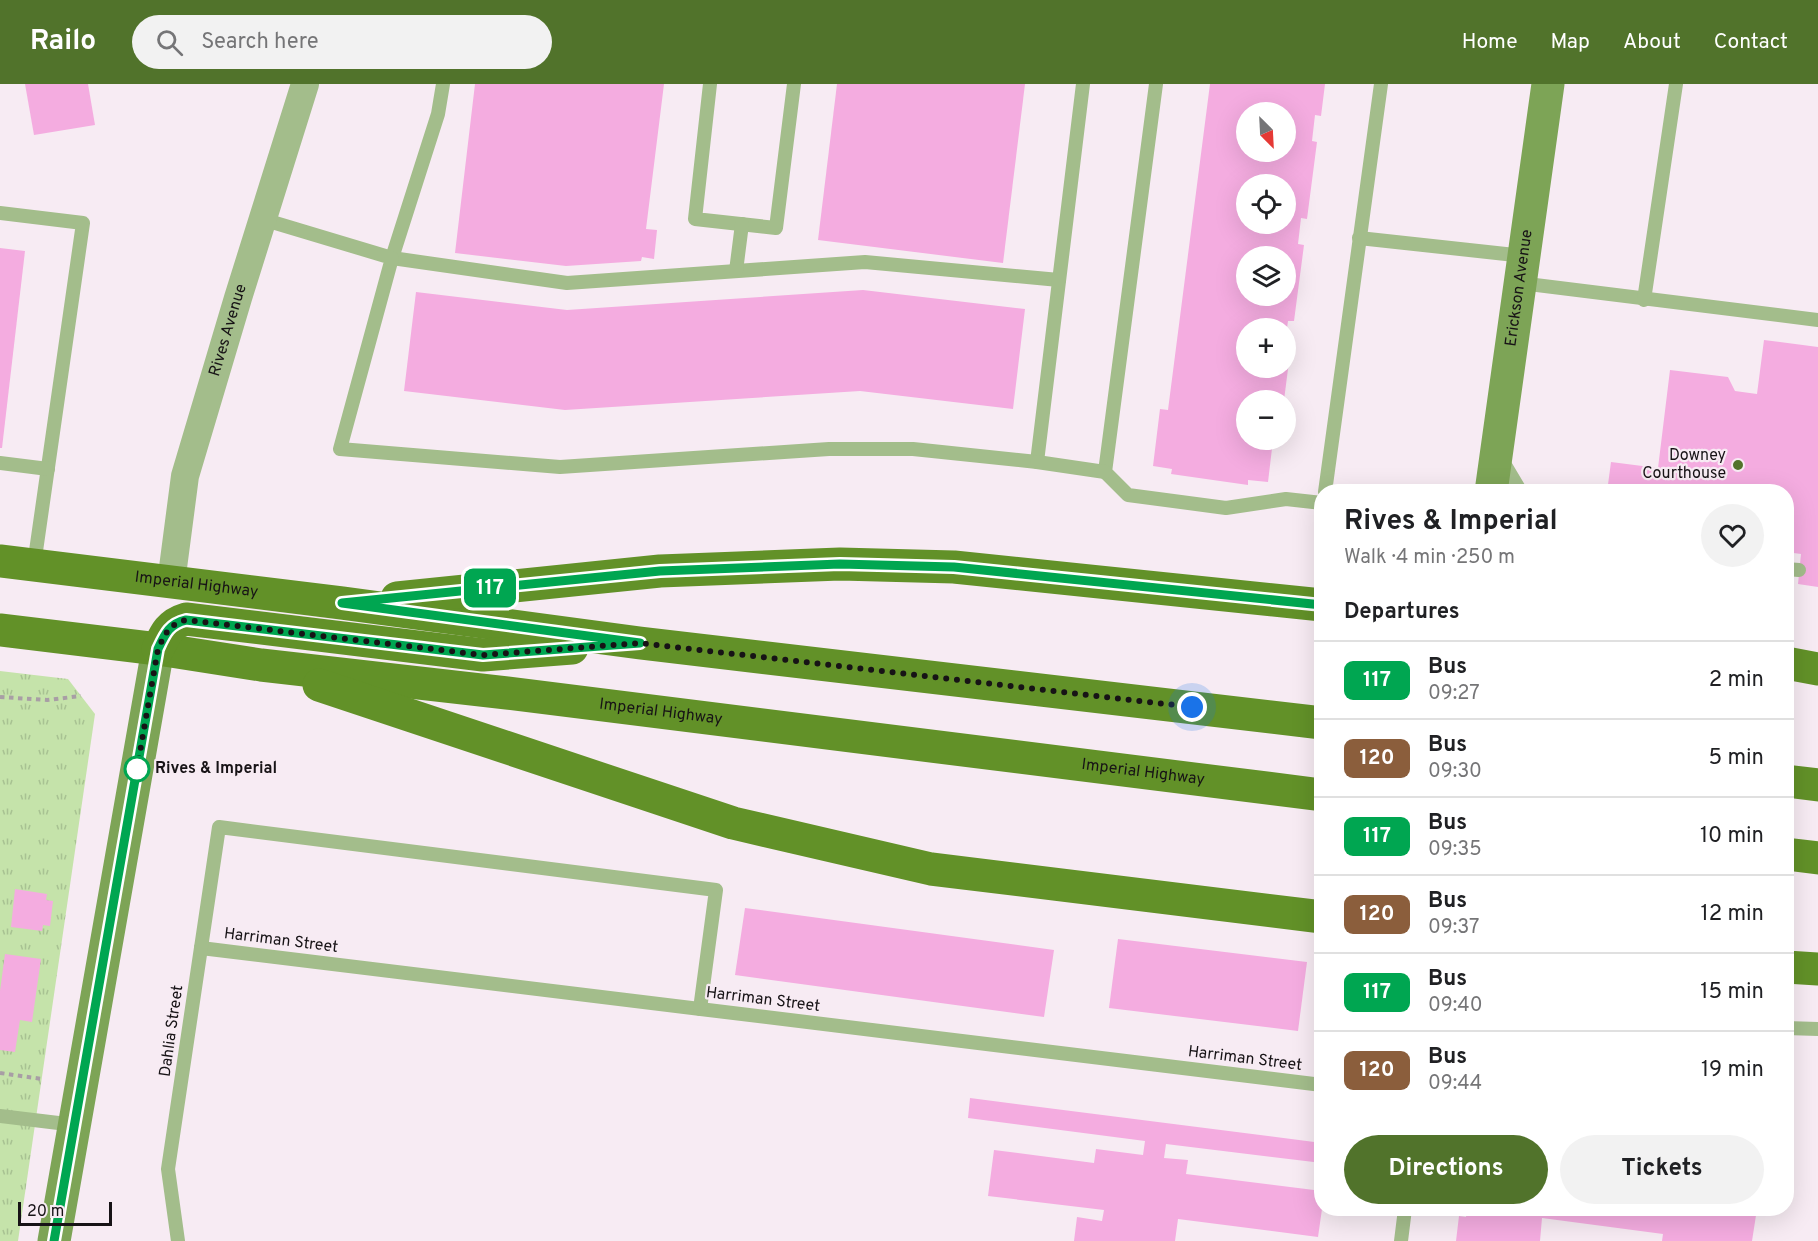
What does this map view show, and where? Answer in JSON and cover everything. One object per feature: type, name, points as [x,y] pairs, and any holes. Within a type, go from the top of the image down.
[{"type":"main road","name":"Imperial Highway","points":[[0,561],[342,603],[640,643],[1314,722]]},
{"type":"main road","points":[[342,603],[660,571],[840,564],[954,567],[1314,604]]},
{"type":"main road","points":[[158,649],[166,631],[175,623],[186,620],[483,655],[640,643]]},
{"type":"main road","name":"Imperial Highway","points":[[0,630],[158,649],[261,665],[507,693],[1314,794]]},
{"type":"main road","points":[[1794,664],[1818,669]]},
{"type":"main road","points":[[261,665],[733,824],[931,869],[1314,916]]},
{"type":"main road","points":[[1794,782],[1818,785]]},
{"type":"main road","points":[[1794,855],[1818,858]]},
{"type":"main road","points":[[1794,968],[1818,969]]},
{"type":"street","name":"Rives Avenue","points":[[171,583],[185,476],[305,84]]},
{"type":"street","name":"Erickson Avenue","points":[[1492,484],[1548,84]]},
{"type":"street","points":[[54,1241],[158,649]]},
{"type":"lane","points":[[443,84],[438,114],[392,258],[340,449],[560,467],[829,449],[913,449],[1037,462],[1105,472],[1128,495],[1226,508],[1286,499],[1314,502]]},
{"type":"lane","points":[[711,84],[694,219],[777,228],[794,84]]},
{"type":"lane","points":[[1037,462],[1083,84]]},
{"type":"lane","points":[[1105,472],[1156,84]]},
{"type":"lane","points":[[1326,484],[1381,84]]},
{"type":"lane","points":[[1644,300],[1676,84]]},
{"type":"lane","points":[[0,213],[83,222],[34,565]]},
{"type":"lane","points":[[262,219],[392,258],[567,283],[865,262],[1059,280]]},
{"type":"lane","points":[[736,271],[742,224]]},
{"type":"lane","points":[[1359,238],[1522,270],[1644,300],[1818,320]]},
{"type":"lane","points":[[1497,452],[1516,484]]},
{"type":"lane","points":[[0,463],[48,469]]},
{"type":"lane","name":"Dahlia Street","points":[[177,1241],[168,1169],[219,827],[716,890],[700,1009]]},
{"type":"lane","name":"Harriman Street","points":[[201,948],[1314,1084]]},
{"type":"lane","points":[[1794,1028],[1818,1029]]},
{"type":"lane","points":[[0,1116],[75,1125]]},
{"type":"lane","points":[[1401,1241],[1404,1216]]},
{"type":"path","points":[[0,697],[47,700],[81,696]]},
{"type":"path","points":[[0,1073],[42,1079]]},
{"type":"green space","points":[[0,671],[68,679],[95,714],[18,1241],[0,1241]]},
{"type":"building","points":[[25,84],[88,84],[95,125],[34,135]]},
{"type":"building","points":[[475,84],[664,84],[646,229],[657,230],[654,259],[642,257],[641,261],[566,266],[455,253]]},
{"type":"building","points":[[837,84],[1025,84],[1003,263],[818,240]]},
{"type":"building","points":[[1210,84],[1325,84],[1321,116],[1315,115],[1312,141],[1317,142],[1307,219],[1301,218],[1298,244],[1304,245],[1296,306],[1296,246],[1236,246],[1236,306],[1296,306],[1294,318],[1236,318],[1236,378],[1287,378],[1285,390],[1236,390],[1236,450],[1272,450],[1268,482],[1248,480],[1248,485],[1171,474],[1172,469],[1153,466],[1160,409],[1168,410]]},
{"type":"building","points":[[0,248],[25,251],[2,448],[0,448]]},
{"type":"building","points":[[863,290],[1025,309],[1013,409],[860,391],[565,410],[404,391],[416,292],[567,310]]},
{"type":"building","name":"Downey Courthouse","points":[[1764,340],[1818,347],[1818,587],[1798,584],[1801,554],[1794,553],[1794,484],[1608,484],[1611,462],[1658,468],[1670,370],[1728,377],[1735,391],[1757,394]]},
{"type":"building","points":[[15,889],[47,894],[46,900],[53,901],[50,926],[43,925],[42,931],[11,927]]},
{"type":"building","points":[[745,908],[1054,950],[1044,1017],[735,975]]},
{"type":"building","points":[[1118,939],[1307,962],[1298,1031],[1109,1008]]},
{"type":"building","points":[[5,954],[41,959],[32,1022],[20,1020],[15,1052],[0,1050],[0,991]]},
{"type":"building","points":[[970,1098],[1314,1142],[1314,1162],[1166,1144],[1164,1158],[1188,1160],[1186,1174],[1314,1190],[1314,1216],[1321,1216],[1318,1237],[1178,1219],[1175,1241],[1074,1241],[1077,1217],[1102,1221],[1104,1210],[988,1196],[994,1150],[1094,1163],[1096,1149],[1143,1155],[1145,1141],[968,1118]]},
{"type":"building","points":[[1459,1216],[1756,1216],[1752,1241],[1662,1241],[1663,1234],[1542,1218],[1540,1241],[1456,1241]]},
{"type":"bus line","name":"117","points":[[54,1241],[158,649],[166,631],[175,623],[186,620],[483,655],[640,643],[342,603],[660,571],[840,564],[954,567],[1314,604]]},
{"type":"place","name":"Downey Courthouse","points":[[1738,465]]},
{"type":"place","name":"Rives & Imperial","points":[[137,769]]},
{"type":"route","points":[[137,769],[158,649],[166,631],[175,623],[186,620],[483,655],[640,643],[1192,707]]}]
